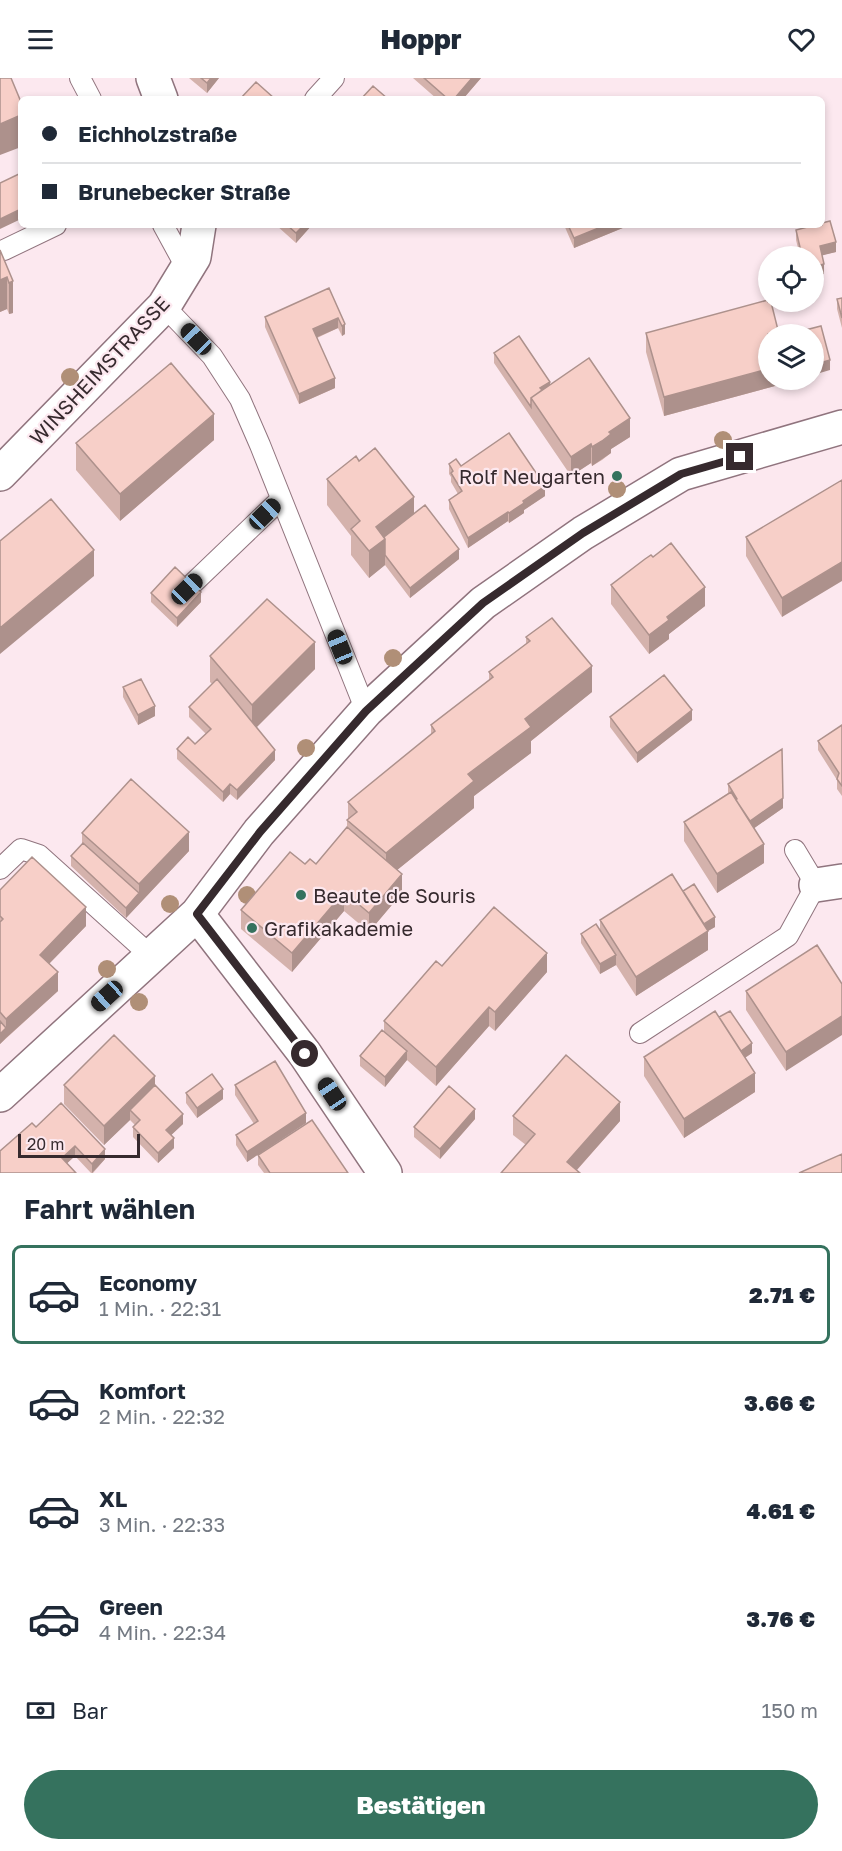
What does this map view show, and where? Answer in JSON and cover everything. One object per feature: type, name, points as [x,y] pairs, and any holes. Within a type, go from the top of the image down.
[{"type":"street","points":[[153,78],[160,96]]},
{"type":"street","name":"WINSHEIMSTRASSE","points":[[0,474],[164,306],[194,257],[199,228]]},
{"type":"street","points":[[0,1095],[197,914],[260,832],[366,711],[483,603],[583,533],[681,474],[842,427]]},
{"type":"street","points":[[197,914],[305,1054],[385,1173]]},
{"type":"lane","points":[[80,78],[90,96]]},
{"type":"lane","points":[[318,96],[334,78]]},
{"type":"lane","points":[[4,249],[50,228]]},
{"type":"lane","points":[[165,228],[187,269]]},
{"type":"lane","points":[[164,306],[212,356],[240,399],[366,711]]},
{"type":"lane","points":[[187,589],[281,499]]},
{"type":"lane","points":[[0,869],[21,849],[39,855],[151,956]]},
{"type":"lane","points":[[640,1033],[788,936],[829,883],[795,850]]},
{"type":"building","points":[[0,78],[11,78],[18,96],[18,116],[0,124]]},
{"type":"building","points":[[201,78],[211,78],[207,83]]},
{"type":"building","points":[[424,78],[472,78],[457,96],[445,96]]},
{"type":"building","points":[[256,82],[272,96],[243,96]]},
{"type":"building","points":[[373,86],[385,96],[364,96]]},
{"type":"building","points":[[18,174],[18,210],[0,219],[0,183]]},
{"type":"building","points":[[830,221],[836,242],[820,246],[800,246],[796,230],[825,228],[825,222]]},
{"type":"building","points":[[290,228],[301,228],[296,233]]},
{"type":"building","points":[[569,228],[599,228],[574,238]]},
{"type":"building","points":[[0,250],[13,281],[9,283],[7,277],[0,280]]},
{"type":"building","points":[[329,288],[345,324],[342,326],[338,318],[313,329],[335,378],[299,394],[265,317]]},
{"type":"building","points":[[842,298],[842,318],[837,299]]},
{"type":"building","points":[[758,303],[758,312],[774,312],[776,324],[758,324],[758,372],[664,397],[646,333]]},
{"type":"building","points":[[519,336],[550,382],[540,388],[542,390],[531,398],[531,407],[494,353]]},
{"type":"building","points":[[824,337],[830,360],[824,362]]},
{"type":"building","points":[[589,358],[630,418],[609,432],[611,434],[602,441],[592,447],[591,444],[571,457],[531,398]]},
{"type":"building","points":[[171,363],[214,414],[120,494],[76,443]]},
{"type":"building","points":[[509,433],[545,486],[523,501],[524,503],[468,538],[449,500],[462,491],[451,473],[453,471],[449,464],[456,459],[461,466]]},
{"type":"building","points":[[375,448],[414,497],[376,527],[385,539],[369,551],[351,529],[360,521],[327,479],[356,456],[359,461]]},
{"type":"building","points":[[842,480],[842,562],[782,598],[746,537]]},
{"type":"building","points":[[51,499],[94,550],[0,628],[0,541]]},
{"type":"building","points":[[425,505],[459,549],[410,588],[385,555],[384,537]]},
{"type":"building","points":[[671,543],[705,587],[667,617],[669,620],[649,635],[611,585],[645,559],[651,555],[653,557]]},
{"type":"building","points":[[175,567],[201,592],[177,618],[151,593]]},
{"type":"building","points":[[267,599],[315,642],[252,705],[210,656]]},
{"type":"building","points":[[552,618],[592,666],[525,719],[531,727],[468,774],[474,781],[386,853],[347,820],[357,812],[348,802],[435,731],[431,725],[493,677],[489,672],[530,641],[526,637]]},
{"type":"building","points":[[664,675],[692,710],[637,753],[610,717]]},
{"type":"building","points":[[141,679],[155,706],[138,715],[123,687]]},
{"type":"building","points":[[217,679],[275,750],[237,790],[230,784],[223,792],[177,749],[188,737],[195,744],[211,729],[189,707]]},
{"type":"building","points":[[842,725],[842,786],[837,779],[839,773],[818,741]]},
{"type":"building","points":[[782,749],[783,798],[750,821],[728,784]]},
{"type":"building","points":[[131,779],[189,832],[139,884],[82,833]]},
{"type":"building","points":[[731,792],[764,844],[717,874],[684,822]]},
{"type":"building","points":[[347,827],[402,874],[369,913],[344,892],[292,953],[241,910],[290,852],[305,864],[310,859],[316,864]]},
{"type":"building","points":[[83,843],[139,893],[126,908],[71,856]]},
{"type":"building","points":[[32,857],[86,907],[40,955],[58,972],[6,1019],[0,1012],[0,922],[3,919],[0,916],[0,890]]},
{"type":"building","points":[[672,874],[708,931],[636,977],[600,920]]},
{"type":"building","points":[[694,884],[715,917],[704,924],[683,891]]},
{"type":"building","points":[[494,907],[547,953],[495,1012],[489,1007],[436,1067],[384,1021],[436,961],[442,966]]},
{"type":"building","points":[[596,924],[616,955],[600,964],[581,934]]},
{"type":"building","points":[[817,945],[842,984],[842,1016],[786,1052],[746,991]]},
{"type":"building","points":[[715,1011],[755,1073],[684,1119],[644,1057]]},
{"type":"building","points":[[730,1011],[752,1043],[741,1051],[719,1017]]},
{"type":"building","points":[[0,1021],[6,1028],[0,1034]]},
{"type":"building","points":[[382,1030],[407,1051],[385,1077],[360,1056]]},
{"type":"building","points":[[114,1035],[155,1076],[104,1126],[64,1085]]},
{"type":"building","points":[[566,1055],[620,1102],[567,1162],[580,1173],[501,1173],[535,1134],[513,1116]]},
{"type":"building","points":[[275,1061],[306,1113],[247,1152],[236,1135],[258,1121],[235,1085]]},
{"type":"building","points":[[212,1074],[223,1089],[197,1108],[186,1093]]},
{"type":"building","points":[[155,1085],[183,1114],[166,1130],[174,1138],[158,1153],[133,1127],[140,1120],[130,1110]]},
{"type":"building","points":[[449,1086],[475,1109],[440,1149],[414,1127]]},
{"type":"building","points":[[61,1103],[105,1149],[92,1164],[75,1146],[62,1158],[76,1173],[0,1173],[0,1151],[32,1123],[36,1127]]},
{"type":"building","points":[[312,1120],[348,1173],[270,1173],[258,1155]]},
{"type":"building","points":[[842,1154],[842,1173],[799,1173]]},
{"type":"place","name":"Rolf Neugarten","points":[[617,476]]},
{"type":"place","name":"Beaute de Souris","points":[[301,895]]},
{"type":"place","name":"Grafikakademie","points":[[252,928]]},
{"type":"route","points":[[305,1054],[197,914],[260,832],[366,711],[483,603],[583,533],[681,474],[740,457]]}]
